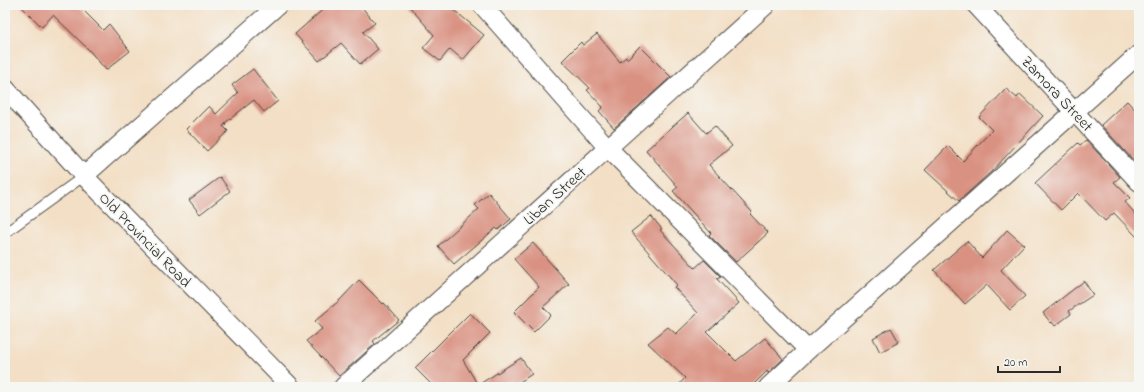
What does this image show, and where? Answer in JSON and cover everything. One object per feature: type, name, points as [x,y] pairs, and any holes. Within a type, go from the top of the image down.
[{"type":"street","points":[[84,176],[278,5]]},
{"type":"street","points":[[482,5],[607,147],[808,350]]},
{"type":"street","name":"Liban Street","points":[[343,387],[766,5]]},
{"type":"street","name":"Zamora Street","points":[[976,5],[1139,182]]},
{"type":"street","points":[[768,387],[1139,54]]},
{"type":"street","name":"Old Provincial Road","points":[[5,88],[84,176],[291,387]]},
{"type":"lane","points":[[5,233],[84,176]]},
{"type":"building","points":[[20,5],[78,5],[103,30],[109,24],[130,51],[106,70],[88,49],[53,15],[42,27]]},
{"type":"building","points":[[328,5],[360,5],[375,23],[363,32],[378,49],[360,64],[341,43],[319,61],[295,34]]},
{"type":"building","points":[[408,5],[448,5],[484,35],[463,60],[450,49],[440,61],[423,48],[434,35]]},
{"type":"building","points":[[597,34],[620,62],[626,57],[627,59],[640,46],[671,77],[614,128],[599,111],[603,107],[587,90],[590,88],[562,61],[581,42],[583,45]]},
{"type":"building","points":[[253,69],[278,101],[264,112],[254,100],[225,123],[226,124],[223,126],[228,131],[207,151],[186,129],[209,106],[216,114],[238,93],[232,85]]},
{"type":"building","points":[[1006,89],[1017,98],[1020,94],[1043,116],[993,170],[959,201],[925,170],[948,146],[963,161],[992,130],[979,117]]},
{"type":"building","points":[[1127,101],[1139,114],[1139,159],[1135,162],[1101,125]]},
{"type":"building","points":[[688,113],[706,133],[715,126],[732,146],[709,165],[752,212],[750,214],[768,233],[736,262],[709,235],[711,233],[673,191],[678,187],[646,150]]},
{"type":"building","points":[[1086,140],[1120,177],[1114,182],[1130,198],[1125,202],[1139,218],[1138,238],[1114,213],[1105,221],[1078,193],[1061,210],[1035,183],[1078,143],[1080,145]]},
{"type":"building","points":[[220,177],[230,191],[200,214],[189,200]]},
{"type":"building","points":[[489,193],[511,219],[498,230],[496,228],[454,264],[438,246],[479,209],[475,205]]},
{"type":"building","points":[[651,216],[662,229],[660,230],[695,268],[704,260],[721,277],[717,279],[739,303],[707,332],[736,361],[765,338],[783,359],[768,373],[767,371],[751,387],[677,387],[685,378],[648,343],[668,327],[676,334],[698,313],[674,287],[677,285],[631,232]]},
{"type":"building","points":[[1007,230],[1024,245],[1001,270],[1025,296],[1010,310],[987,285],[965,304],[934,270],[967,241],[982,258]]},
{"type":"building","points":[[533,243],[569,284],[543,307],[551,315],[534,332],[514,312],[539,287],[514,259]]},
{"type":"building","points":[[359,280],[383,304],[384,303],[399,320],[373,341],[375,344],[339,376],[306,341],[322,329],[315,321],[340,300]]},
{"type":"building","points":[[1084,281],[1093,295],[1069,311],[1071,314],[1055,326],[1043,313]]},
{"type":"building","points":[[470,313],[490,333],[463,360],[478,385],[521,358],[532,374],[512,387],[434,387],[415,368]]},
{"type":"building","points":[[891,328],[899,342],[880,352],[873,338]]}]
